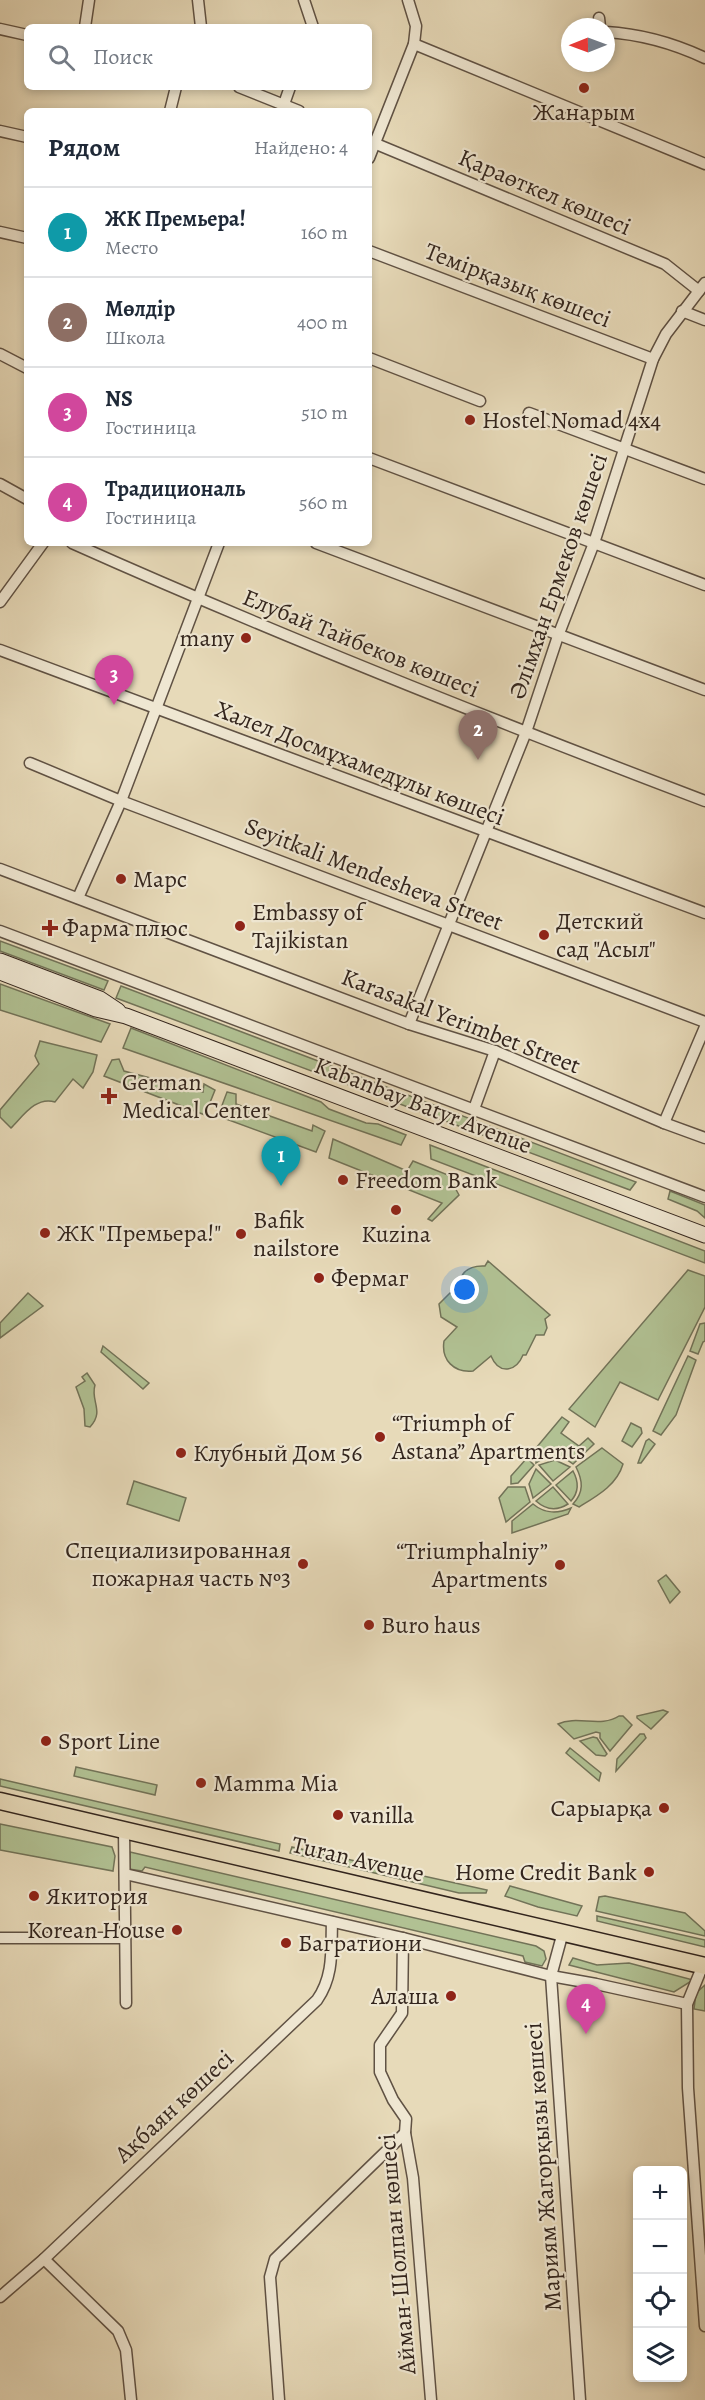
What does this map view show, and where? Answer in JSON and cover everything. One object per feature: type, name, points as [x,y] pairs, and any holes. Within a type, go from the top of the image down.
[{"type":"main road","name":"Kabanbay Batyr Avenue","points":[[0,961],[100,999],[126,1016]]},
{"type":"main road","name":"Kabanbay Batyr Avenue","points":[[0,972],[96,1009],[126,1016],[705,1235]]},
{"type":"main road","name":"Turan Avenue","points":[[0,1801],[704,1965]]},
{"type":"street","points":[[85,24],[89,0]]},
{"type":"street","points":[[198,0],[201,24]]},
{"type":"street","points":[[304,0],[312,24]]},
{"type":"street","points":[[372,142],[414,44],[416,26],[408,0]]},
{"type":"street","points":[[0,29],[24,34]]},
{"type":"street","points":[[615,32],[656,39],[705,58]]},
{"type":"street","points":[[414,44],[705,164]]},
{"type":"street","points":[[171,108],[175,90]]},
{"type":"street","points":[[247,90],[293,108]]},
{"type":"street","points":[[284,104],[289,90]]},
{"type":"street","points":[[0,131],[24,136]]},
{"type":"street","name":"Қараөткел көшесі","points":[[372,142],[665,264],[702,287]]},
{"type":"street","points":[[0,232],[24,237]]},
{"type":"street","name":"Темірқазық көшесі","points":[[372,252],[653,359]]},
{"type":"street","name":"Әлімхан Ермеков көшесі","points":[[409,1024],[526,732],[558,636],[594,543],[653,359],[666,334],[702,287]]},
{"type":"street","points":[[682,311],[705,320]]},
{"type":"street","points":[[0,354],[24,366]]},
{"type":"street","points":[[372,359],[480,401]]},
{"type":"street","points":[[529,413],[705,479]]},
{"type":"street","points":[[372,459],[705,585]]},
{"type":"street","points":[[0,484],[24,497]]},
{"type":"street","points":[[0,602],[41,546]]},
{"type":"street","name":"Елубай Тайбеков көшесі","points":[[79,546],[197,599],[526,732],[705,801]]},
{"type":"street","points":[[78,898],[121,801],[218,546]]},
{"type":"street","points":[[324,546],[705,690]]},
{"type":"street","name":"Халел Досмұхамедұлы көшесі","points":[[0,650],[705,913]]},
{"type":"street","name":"Seyitkali Mendesheva Street","points":[[30,763],[121,801],[705,1022]]},
{"type":"street","name":"Karasakal Yerimbet Street","points":[[0,869],[409,1024],[495,1051],[664,1123],[705,1138]]},
{"type":"street","points":[[0,931],[705,1197]]},
{"type":"street","points":[[664,1123],[705,1027]]},
{"type":"street","points":[[474,1109],[495,1051]]},
{"type":"street","points":[[124,1830],[126,2003]]},
{"type":"street","points":[[125,1874],[403,1938],[551,1976],[687,2004]]},
{"type":"street","name":"Ақбаян көшесі","points":[[0,2297],[44,2259],[317,2000],[327,1986],[331,1960],[332,1922]]},
{"type":"street","name":"Мариям Жагорқызы көшесі","points":[[562,1932],[551,1976],[580,2400]]},
{"type":"street","points":[[0,1938],[125,1938]]},
{"type":"street","name":"Айман-Шолпан көшесі","points":[[403,1938],[402,2013],[380,2045],[380,2072],[393,2100],[406,2119],[405,2133],[413,2178],[431,2400]]},
{"type":"street","points":[[704,1965],[687,2004],[688,2088],[705,2326]]},
{"type":"street","points":[[279,2400],[270,2277],[275,2259],[405,2133]]},
{"type":"street","points":[[44,2259],[118,2331],[126,2350],[131,2400]]},
{"type":"green space","points":[[0,941],[108,981],[104,990],[0,951]]},
{"type":"green space","points":[[0,984],[110,1024],[101,1042],[0,1010]]},
{"type":"green space","points":[[121,986],[636,1182],[630,1190],[116,998]]},
{"type":"green space","points":[[131,1028],[321,1102],[329,1109],[406,1135],[401,1145],[123,1048]]},
{"type":"green space","points":[[40,1041],[97,1055],[93,1072],[83,1088],[73,1079],[55,1102],[36,1104],[11,1128],[0,1117],[0,1110],[39,1064],[35,1056]]},
{"type":"green space","points":[[119,1059],[124,1071],[203,1092],[204,1084],[215,1090],[205,1115],[104,1076],[112,1060]]},
{"type":"green space","points":[[227,1092],[236,1094],[236,1104],[312,1131],[313,1125],[325,1131],[316,1152],[218,1116]]},
{"type":"green space","points":[[333,1139],[407,1171],[413,1161],[448,1175],[459,1195],[432,1221],[428,1219],[442,1203],[329,1158]]},
{"type":"green space","points":[[430,1145],[705,1251],[705,1263],[431,1159]]},
{"type":"green space","points":[[670,1191],[705,1205],[705,1218],[697,1211],[668,1199]]},
{"type":"green space","points":[[488,1261],[550,1315],[545,1319],[547,1328],[544,1335],[536,1335],[526,1355],[523,1355],[512,1368],[503,1369],[494,1362],[491,1356],[473,1371],[460,1370],[450,1364],[444,1348],[444,1341],[457,1327],[441,1317],[439,1304],[450,1293],[461,1293],[460,1281],[464,1272],[473,1267],[485,1266]]},
{"type":"green space","points":[[688,1270],[705,1276],[705,1307],[658,1400],[620,1382],[595,1427],[569,1409]]},
{"type":"green space","points":[[28,1293],[43,1306],[0,1338],[0,1323]]},
{"type":"green space","points":[[705,1323],[705,1341],[698,1354],[690,1351],[700,1324]]},
{"type":"green space","points":[[103,1346],[149,1383],[143,1389],[101,1352]]},
{"type":"green space","points":[[688,1356],[696,1360],[676,1415],[661,1435],[653,1431]]},
{"type":"green space","points":[[87,1373],[95,1385],[94,1396],[97,1411],[90,1427],[85,1426],[84,1409],[76,1387],[85,1381],[82,1377]]},
{"type":"green space","points":[[562,1417],[569,1422],[561,1433],[579,1446],[588,1438],[594,1444],[573,1464],[564,1458],[555,1456],[536,1463],[536,1448]]},
{"type":"green space","points":[[631,1423],[641,1428],[642,1433],[632,1447],[622,1441]]},
{"type":"green space","points":[[649,1439],[655,1444],[641,1463],[638,1463],[646,1441]]},
{"type":"green space","points":[[602,1448],[623,1464],[616,1478],[606,1489],[579,1507],[573,1504],[579,1495],[581,1486],[576,1467]]},
{"type":"green space","points":[[527,1458],[534,1465],[518,1483],[511,1484],[511,1476]]},
{"type":"green space","points":[[555,1460],[570,1467],[553,1481],[539,1465]]},
{"type":"green space","points":[[536,1469],[551,1484],[533,1498],[529,1484]]},
{"type":"green space","points":[[573,1471],[577,1487],[576,1494],[571,1501],[556,1485]]},
{"type":"green space","points":[[134,1481],[186,1498],[179,1521],[127,1504]]},
{"type":"green space","points":[[508,1487],[525,1487],[530,1502],[506,1522],[499,1498]]},
{"type":"green space","points":[[553,1487],[568,1504],[560,1508],[552,1508],[536,1501]]},
{"type":"green space","points":[[533,1504],[542,1510],[551,1512],[571,1508],[568,1514],[512,1533],[512,1521]]},
{"type":"green space","points":[[666,1575],[680,1592],[670,1603],[658,1581]]},
{"type":"green space","points":[[663,1710],[668,1712],[651,1729],[637,1718],[637,1716]]},
{"type":"green space","points":[[623,1716],[632,1725],[610,1751],[600,1738],[600,1733],[596,1732],[574,1739],[558,1724],[573,1721],[605,1721]]},
{"type":"green space","points":[[640,1734],[644,1734],[646,1738],[616,1771],[617,1759]]},
{"type":"green space","points":[[597,1738],[607,1754],[605,1756],[596,1755],[580,1741]]},
{"type":"green space","points":[[570,1748],[601,1773],[599,1781],[566,1753]]},
{"type":"green space","points":[[76,1767],[157,1785],[155,1795],[74,1776]]},
{"type":"green space","points":[[0,1779],[280,1844],[279,1851],[0,1786]]},
{"type":"green space","points":[[0,1824],[112,1847],[115,1856],[113,1871],[0,1850]]},
{"type":"green space","points":[[292,1847],[487,1890],[486,1893],[459,1893],[290,1853]]},
{"type":"green space","points":[[130,1852],[536,1946],[544,1951],[546,1959],[542,1966],[525,1962],[523,1956],[145,1867],[142,1871],[129,1869]]},
{"type":"green space","points":[[510,1886],[582,1906],[577,1916],[538,1907],[505,1896]]},
{"type":"green space","points":[[605,1896],[685,1913],[705,1931],[705,1936],[596,1911],[599,1897]]},
{"type":"green space","points":[[597,1916],[705,1940],[705,1947],[597,1921]]},
{"type":"green space","points":[[573,1958],[597,1965],[629,1963],[693,1980],[674,1992],[569,1965]]},
{"type":"green space","points":[[705,1985],[705,2011],[694,2009],[696,1993]]},
{"type":"place","name":"Жанарым","points":[[584,88]]},
{"type":"place","name":"Hostel Nomad 4x4","points":[[470,420]]},
{"type":"place","name":"many","points":[[246,638]]},
{"type":"place","name":"NS","points":[[114,705]]},
{"type":"place","name":"Мөлдір","points":[[478,760]]},
{"type":"place","name":"Марс","points":[[121,879]]},
{"type":"place","name":"Embassy of Tajikistan","points":[[240,926]]},
{"type":"place","name":"Фарма плюс","points":[[50,928]]},
{"type":"place","name":"Детский сад \"Асыл\"","points":[[544,935]]},
{"type":"place","name":"German Medical Center","points":[[109,1096]]},
{"type":"place","name":"Freedom Bank","points":[[343,1180]]},
{"type":"place","name":"ЖК Премьера!","points":[[281,1186]]},
{"type":"place","name":"Kuzina","points":[[396,1210]]},
{"type":"place","name":"ЖК \"Премьера!\"","points":[[45,1233]]},
{"type":"place","name":"Bafik nailstore","points":[[241,1234]]},
{"type":"place","name":"Фермаг","points":[[319,1278]]},
{"type":"place","name":"“Triumph of Astana” Apartments","points":[[380,1437]]},
{"type":"place","name":"Клубный Дом 56","points":[[181,1453]]},
{"type":"place","name":"Специализированная пожарная часть №3","points":[[303,1564]]},
{"type":"place","name":"“Triumphalniy” Apartments","points":[[560,1565]]},
{"type":"place","name":"Buro haus","points":[[369,1625]]},
{"type":"place","name":"Sport Line","points":[[46,1741]]},
{"type":"place","name":"Mamma Mia","points":[[201,1783]]},
{"type":"place","name":"Сарыарқа","points":[[664,1808]]},
{"type":"place","name":"vanilla","points":[[338,1815]]},
{"type":"place","name":"Home Credit Bank","points":[[649,1872]]},
{"type":"place","name":"Якитория","points":[[34,1896]]},
{"type":"place","name":"Korean House","points":[[177,1930]]},
{"type":"place","name":"Багратиони","points":[[286,1943]]},
{"type":"place","name":"Алаша","points":[[451,1996]]},
{"type":"place","name":"Традициональ","points":[[586,2034]]}]
